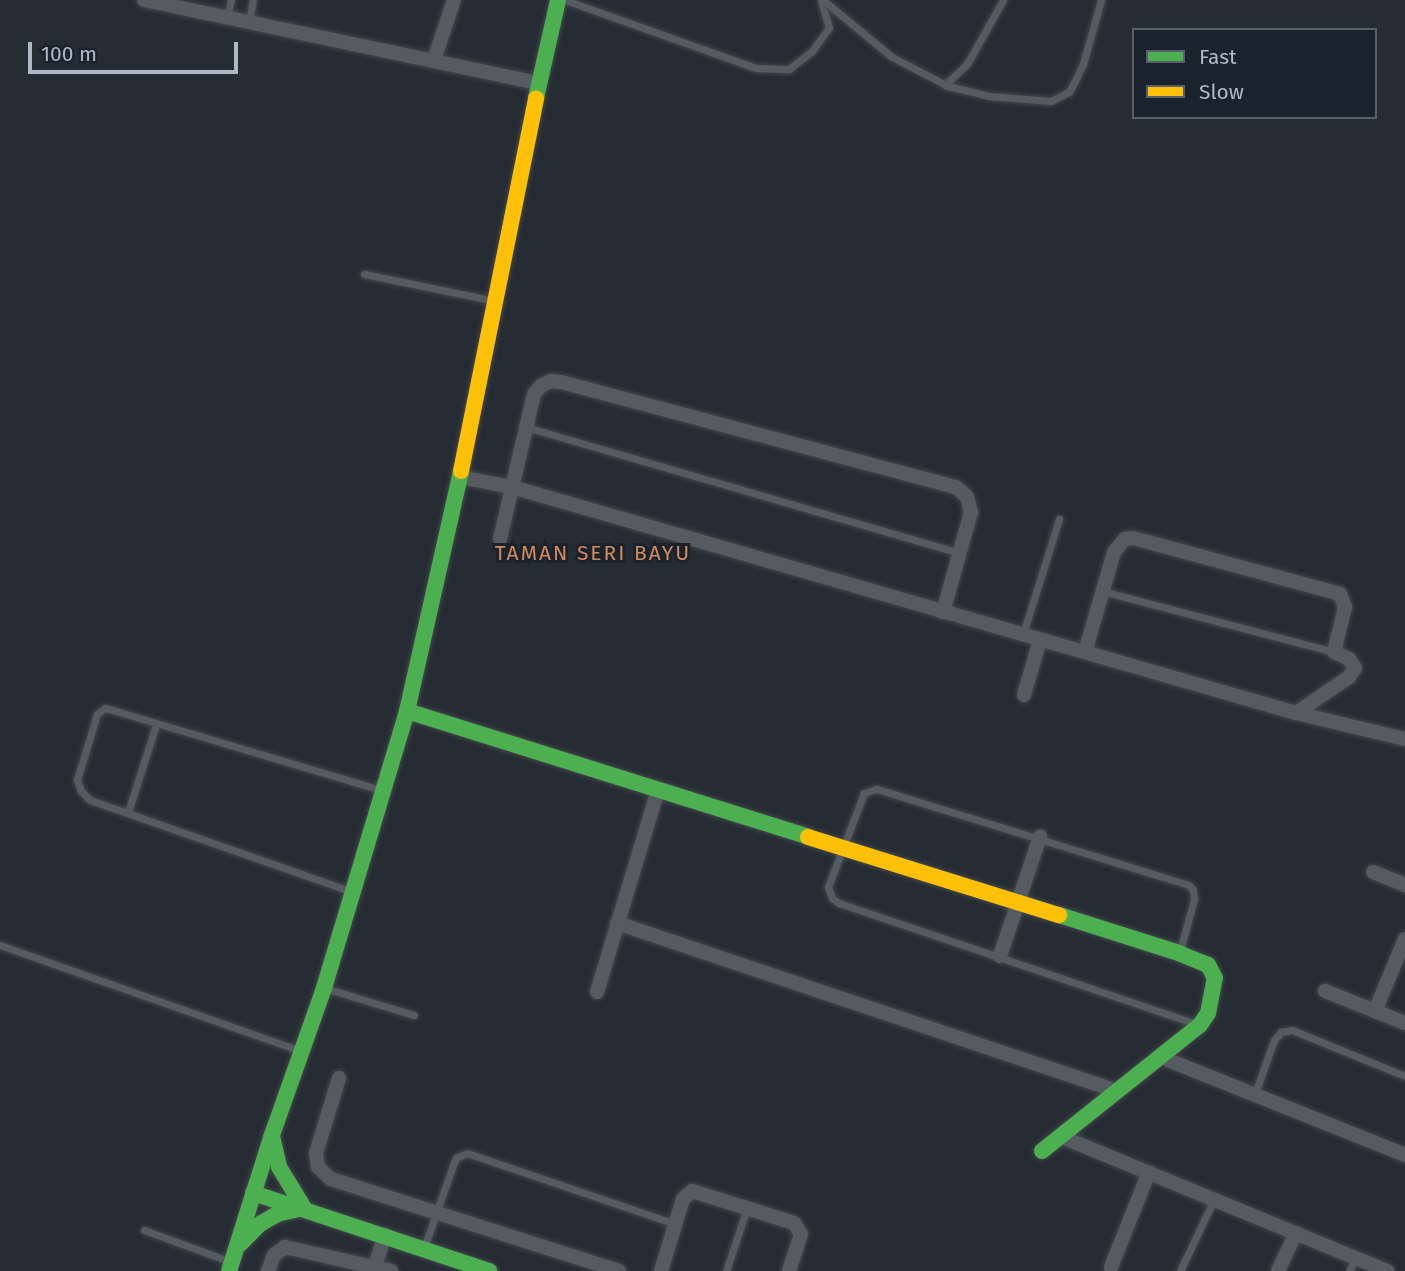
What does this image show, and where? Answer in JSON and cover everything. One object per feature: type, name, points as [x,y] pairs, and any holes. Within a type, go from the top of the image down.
[{"type":"street","points":[[144,0],[538,83]]},
{"type":"street","points":[[434,60],[454,0]]},
{"type":"street","points":[[232,1261],[272,1135],[324,988],[385,792],[407,711],[460,477],[538,83],[558,0]]},
{"type":"street","points":[[500,539],[534,394],[551,381],[561,382],[936,479],[956,487],[967,497],[971,512],[943,612]]},
{"type":"street","points":[[460,477],[512,487],[1296,713],[1405,739]]},
{"type":"street","points":[[1085,652],[1114,552],[1125,539],[1133,538],[1340,594],[1345,607],[1334,652],[1354,664],[1353,673],[1296,713]]},
{"type":"street","points":[[1024,695],[1040,640]]},
{"type":"street","points":[[407,711],[1179,953],[1213,970],[1213,995],[1208,1013],[1200,1025],[1163,1058],[1042,1151]]},
{"type":"street","points":[[597,992],[658,790]]},
{"type":"street","points":[[1000,956],[1040,837]]},
{"type":"street","points":[[1373,872],[1405,885]]},
{"type":"street","points":[[617,923],[1117,1091]]},
{"type":"street","points":[[1374,1011],[1403,948]]},
{"type":"street","points":[[1325,991],[1405,1023]]},
{"type":"street","points":[[1163,1058],[1405,1155]]},
{"type":"street","points":[[339,1078],[316,1153],[318,1167],[331,1179],[619,1271]]},
{"type":"street","points":[[272,1135],[279,1167],[304,1208]]},
{"type":"street","points":[[1062,1137],[1296,1233],[1353,1264],[1387,1271]]},
{"type":"street","points":[[1112,1269],[1149,1171]]},
{"type":"street","points":[[661,1271],[683,1199],[692,1191],[794,1223],[800,1228],[799,1242],[789,1271]]},
{"type":"street","points":[[253,1193],[488,1271]]},
{"type":"street","points":[[232,1261],[260,1224],[277,1214],[304,1208]]},
{"type":"street","points":[[1278,1271],[1296,1233]]},
{"type":"street","points":[[375,1266],[385,1235]]},
{"type":"street","points":[[268,1271],[274,1255],[285,1247],[391,1271]]},
{"type":"lane","points":[[227,18],[231,0]]},
{"type":"lane","points":[[249,22],[253,0]]},
{"type":"lane","points":[[565,0],[756,68],[789,69],[812,51],[829,28],[822,0]]},
{"type":"lane","points":[[822,0],[892,57],[945,85],[1000,98],[1051,101],[1069,92],[1083,64],[1101,0]]},
{"type":"lane","points":[[945,85],[971,57],[1003,0]]},
{"type":"lane","points":[[365,274],[495,301]]},
{"type":"lane","points":[[525,427],[961,553]]},
{"type":"lane","points":[[1023,635],[1059,519]]},
{"type":"lane","points":[[1102,591],[1334,652]]},
{"type":"lane","points":[[353,892],[90,800],[80,791],[77,780],[97,714],[105,708],[385,792]]},
{"type":"lane","points":[[128,812],[156,725]]},
{"type":"lane","points":[[1179,953],[1194,899],[1189,885],[1040,837],[876,789],[864,793],[828,887],[832,898],[839,903],[1200,1025]]},
{"type":"lane","points":[[0,945],[302,1051]]},
{"type":"lane","points":[[324,988],[414,1015]]},
{"type":"lane","points":[[1254,1096],[1274,1041],[1281,1032],[1293,1030],[1405,1076]]},
{"type":"lane","points":[[424,1248],[456,1158],[467,1153],[675,1224]]},
{"type":"lane","points":[[1180,1271],[1214,1199]]},
{"type":"lane","points":[[726,1271],[747,1208]]},
{"type":"lane","points":[[144,1230],[232,1261]]},
{"type":"traffic: fast","points":[[536,98],[558,0]]},
{"type":"traffic: fast","points":[[229,1271],[272,1135],[324,988],[407,711],[461,471]]},
{"type":"traffic: fast","points":[[407,711],[808,837]]},
{"type":"traffic: fast","points":[[1042,1151],[1200,1025],[1208,1013],[1215,978],[1208,965],[1179,953],[1059,915]]},
{"type":"traffic: fast","points":[[272,1136],[279,1167],[304,1208]]},
{"type":"traffic: fast","points":[[253,1193],[489,1271]]},
{"type":"traffic: fast","points":[[240,1244],[260,1224],[277,1214],[303,1208]]},
{"type":"traffic: slow","points":[[461,471],[536,98]]},
{"type":"traffic: slow","points":[[808,837],[1059,915]]},
{"type":"district","name":"TAMAN SERI BAYU","points":[[593,553]]}]
